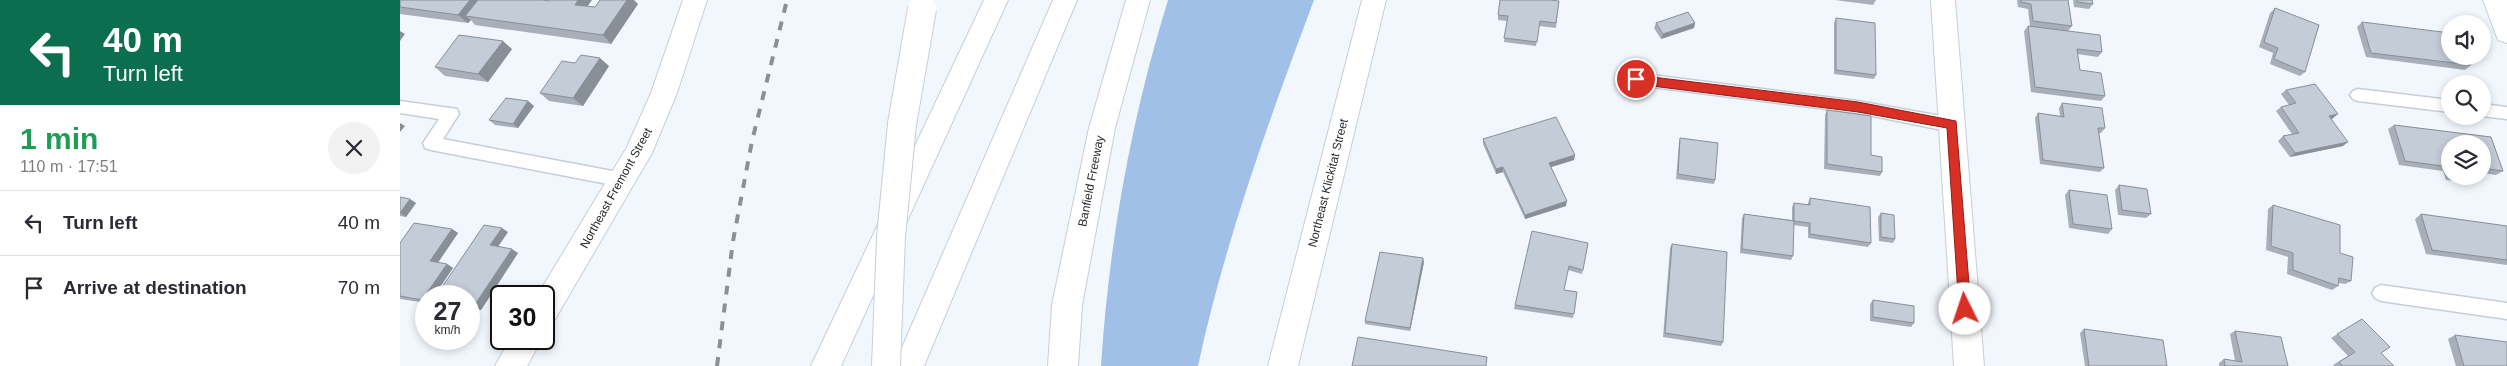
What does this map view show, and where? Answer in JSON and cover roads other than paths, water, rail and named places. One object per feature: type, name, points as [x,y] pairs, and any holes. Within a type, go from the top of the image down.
[{"type":"main road","name":"Northeast Fremont Street","points":[[555,294],[638,154],[664,93],[695,0]]},
{"type":"main road","points":[[826,366],[996,0]]},
{"type":"main road","points":[[908,366],[1065,0]]},
{"type":"main road","name":"Banfield Freeway","points":[[1063,366],[1067,305],[1102,128],[1138,0]]},
{"type":"main road","name":"Northeast Klickitat Street","points":[[1283,366],[1374,0]]},
{"type":"main road","points":[[1943,0],[1969,366]]},
{"type":"main road","points":[[2494,0],[2507,33]]},
{"type":"main road","points":[[886,366],[891,237],[902,124],[923,4]]},
{"type":"main road","points":[[510,366],[520,350]]},
{"type":"lane","points":[[1636,79],[1858,107],[1952,125]]},
{"type":"lane","points":[[2358,95],[2441,105]]},
{"type":"lane","points":[[400,106],[451,114],[431,143],[623,180]]},
{"type":"lane","points":[[2491,111],[2507,113]]},
{"type":"lane","points":[[2381,293],[2507,311]]},
{"type":"railway","points":[[717,366],[733,241],[752,141],[787,0]]}]
